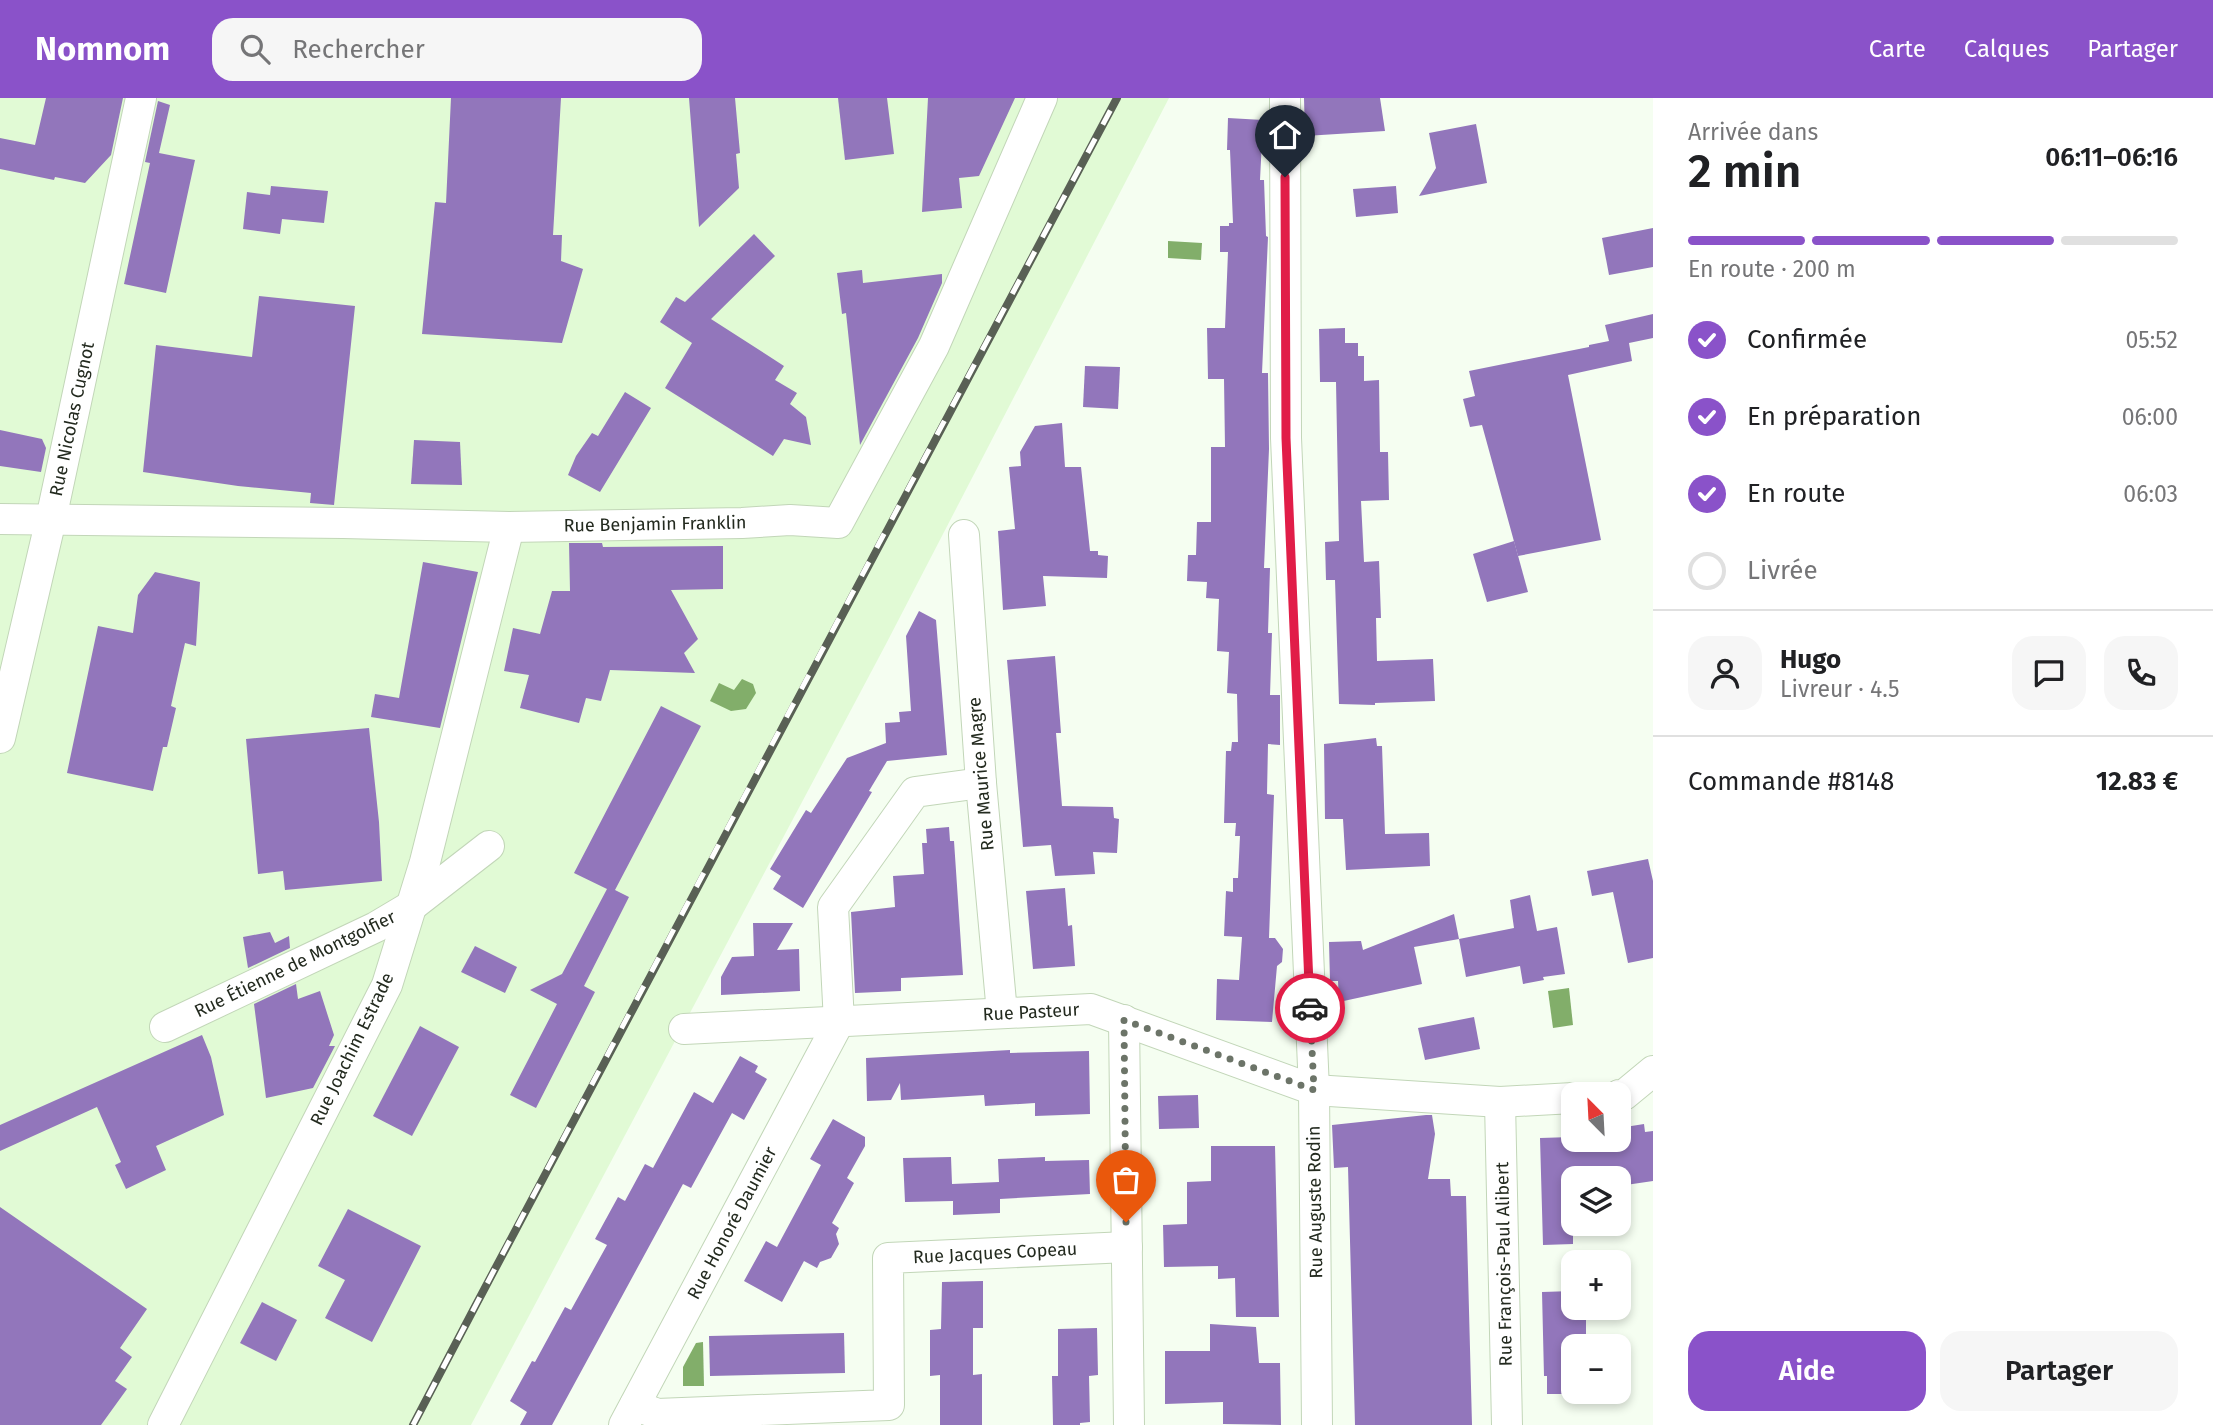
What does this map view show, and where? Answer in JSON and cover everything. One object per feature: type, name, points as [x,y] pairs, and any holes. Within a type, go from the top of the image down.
[{"type":"street","name":"Rue Nicolas Cugnot","points":[[0,738],[51,519],[141,98]]},
{"type":"street","name":"Rue Benjamin Franklin","points":[[0,519],[509,527],[790,520],[838,523],[934,346],[1042,98]]},
{"type":"street","name":"Rue Auguste Rodin","points":[[1285,98],[1286,438],[1314,1090],[1317,1425]]},
{"type":"street","name":"Rue Joachim Estrade","points":[[163,1425],[387,985],[413,905],[509,527]]},
{"type":"street","name":"Rue Maurice Magre","points":[[964,535],[981,783],[1002,1013]]},
{"type":"street","points":[[839,1021],[833,907],[915,792],[981,783]]},
{"type":"street","name":"Rue Étienne de Montgolfier","points":[[165,1027],[376,927],[413,905],[489,846]]},
{"type":"street","name":"Rue Pasteur","points":[[684,1029],[1091,1009],[1314,1090],[1500,1102],[1561,1099]]},
{"type":"street","points":[[1124,1020],[1129,1425]]},
{"type":"street","name":"Rue Honoré Daumier","points":[[630,1415],[839,1021]]},
{"type":"street","points":[[1631,1089],[1653,1070]]},
{"type":"street","name":"Rue François-Paul Alibert","points":[[1500,1102],[1507,1425]]},
{"type":"street","name":"Rue Jacques Copeau","points":[[630,1415],[888,1405],[888,1258],[1127,1247]]},
{"type":"shaded area","points":[[0,98],[1169,98],[886,644],[471,1425],[0,1425]]},
{"type":"shaded area","points":[[1168,241],[1202,243],[1201,260],[1168,258]]},
{"type":"shaded area","points":[[742,679],[753,684],[756,693],[746,709],[731,711],[710,701],[719,683],[734,690]]},
{"type":"shaded area","points":[[1569,988],[1573,1025],[1553,1028],[1548,991]]},
{"type":"shaded area","points":[[703,1342],[704,1386],[683,1386],[683,1367],[696,1343]]},
{"type":"building","points":[[46,98],[123,98],[111,155],[85,183],[0,169],[0,138],[35,145]]},
{"type":"building","points":[[451,98],[561,98],[553,235],[562,235],[561,261],[583,269],[562,343],[422,334],[435,202],[446,203]]},
{"type":"building","points":[[689,98],[735,98],[740,153],[736,154],[739,188],[699,227]]},
{"type":"building","points":[[838,98],[887,98],[894,154],[845,160]]},
{"type":"building","points":[[928,98],[1015,98],[979,176],[959,178],[962,208],[922,212]]},
{"type":"building","points":[[1304,98],[1380,98],[1385,131],[1305,136]]},
{"type":"building","points":[[158,101],[170,105],[159,153],[195,160],[166,293],[124,284],[150,163],[145,162]]},
{"type":"building","points":[[1228,118],[1263,120],[1260,180],[1264,180],[1268,237],[1262,373],[1268,373],[1269,449],[1264,568],[1270,568],[1270,695],[1280,695],[1280,745],[1268,744],[1267,794],[1274,795],[1269,938],[1275,938],[1283,949],[1282,962],[1277,966],[1272,1022],[1216,1020],[1217,979],[1239,980],[1242,937],[1224,936],[1226,891],[1233,892],[1233,878],[1238,878],[1240,836],[1235,836],[1236,823],[1224,823],[1226,751],[1231,751],[1232,742],[1238,742],[1237,694],[1227,693],[1229,652],[1217,651],[1219,599],[1206,598],[1207,582],[1187,581],[1188,555],[1196,555],[1197,522],[1211,522],[1211,447],[1225,447],[1224,379],[1208,379],[1207,328],[1225,328],[1228,252],[1220,252],[1220,226],[1233,223],[1230,150],[1227,150]]},
{"type":"building","points":[[1476,124],[1487,183],[1419,196],[1436,168],[1429,133]]},
{"type":"building","points":[[271,186],[328,191],[324,223],[282,219],[280,234],[243,229],[247,192],[270,195]]},
{"type":"building","points":[[1396,186],[1398,213],[1356,217],[1353,189]]},
{"type":"building","points":[[1653,228],[1653,267],[1609,275],[1602,238]]},
{"type":"building","points":[[754,234],[775,256],[711,319],[784,366],[775,380],[797,393],[790,404],[806,417],[811,445],[784,439],[773,456],[665,388],[692,343],[660,322],[676,297],[685,302]]},
{"type":"building","points":[[862,270],[863,283],[942,274],[942,283],[918,338],[860,445],[846,313],[842,314],[837,273]]},
{"type":"building","points":[[259,296],[355,306],[334,505],[310,503],[311,493],[238,486],[143,472],[156,345],[252,357]]},
{"type":"building","points":[[1653,314],[1653,338],[1629,343],[1632,361],[1568,375],[1601,540],[1518,556],[1482,425],[1470,427],[1463,399],[1475,396],[1469,371],[1609,341],[1605,325]]},
{"type":"building","points":[[1345,328],[1345,343],[1358,343],[1358,356],[1364,356],[1364,381],[1379,380],[1380,452],[1388,452],[1389,500],[1361,501],[1364,562],[1379,561],[1381,618],[1376,618],[1377,661],[1433,659],[1435,701],[1375,705],[1339,704],[1335,580],[1326,580],[1325,542],[1339,541],[1336,382],[1320,382],[1319,329]]},
{"type":"building","points":[[1085,366],[1120,367],[1118,409],[1083,407]]},
{"type":"building","points":[[625,392],[651,408],[600,492],[568,475],[576,456],[592,433],[598,436]]},
{"type":"building","points":[[1062,423],[1065,467],[1081,467],[1090,551],[1098,551],[1098,555],[1108,556],[1107,578],[1043,576],[1046,606],[1003,610],[998,531],[1015,529],[1009,467],[1021,466],[1020,452],[1035,426]]},
{"type":"building","points":[[0,430],[42,439],[46,448],[41,472],[0,466]]},
{"type":"building","points":[[414,440],[460,442],[462,485],[411,484]]},
{"type":"building","points":[[1514,541],[1528,592],[1487,602],[1473,554]]},
{"type":"building","points":[[569,543],[602,543],[603,547],[723,546],[723,589],[671,590],[698,639],[684,653],[695,673],[610,670],[601,701],[586,698],[579,723],[520,708],[529,675],[504,671],[513,628],[540,634],[552,591],[570,591]]},
{"type":"building","points":[[423,562],[478,572],[440,728],[371,717],[375,694],[399,698]]},
{"type":"building","points":[[155,572],[200,582],[196,646],[185,643],[171,706],[176,708],[167,747],[163,747],[153,791],[67,773],[98,626],[133,633],[138,595]]},
{"type":"building","points":[[919,611],[936,620],[947,755],[887,761],[869,791],[872,792],[803,908],[773,889],[781,876],[770,869],[806,810],[811,813],[847,758],[886,743],[885,723],[900,722],[899,712],[911,711],[906,636]]},
{"type":"building","points":[[1055,656],[1061,733],[1056,733],[1062,806],[1113,807],[1114,818],[1119,819],[1117,853],[1093,852],[1095,874],[1055,876],[1051,845],[1023,847],[1007,660]]},
{"type":"building","points":[[661,706],[701,726],[615,890],[629,897],[584,986],[595,992],[536,1108],[510,1095],[557,1004],[530,990],[562,974],[607,889],[574,873]]},
{"type":"building","points":[[369,728],[382,881],[285,890],[283,871],[258,874],[246,739]]},
{"type":"building","points":[[1376,738],[1377,746],[1382,746],[1385,834],[1429,833],[1430,866],[1346,870],[1343,819],[1325,819],[1324,744]]},
{"type":"building","points":[[949,827],[950,841],[954,841],[963,975],[901,978],[901,991],[855,993],[851,912],[895,907],[893,876],[924,874],[922,843],[927,843],[926,829]]},
{"type":"building","points":[[1648,859],[1653,881],[1653,958],[1628,963],[1613,892],[1592,896],[1587,871]]},
{"type":"building","points":[[1065,888],[1068,926],[1072,925],[1075,966],[1033,969],[1026,891]]},
{"type":"building","points":[[1530,895],[1537,931],[1557,927],[1565,974],[1543,977],[1544,980],[1523,984],[1520,966],[1466,977],[1459,939],[1514,928],[1510,900]]},
{"type":"building","points":[[1454,914],[1459,939],[1414,947],[1422,984],[1339,1002],[1338,981],[1330,981],[1329,942],[1361,941],[1363,950]]},
{"type":"building","points":[[753,923],[793,923],[777,950],[799,949],[800,991],[721,995],[721,977],[732,957],[754,956]]},
{"type":"building","points":[[270,932],[275,943],[289,936],[290,948],[248,968],[243,937]]},
{"type":"building","points":[[475,946],[517,967],[505,993],[461,972]]},
{"type":"building","points":[[296,984],[298,999],[320,991],[334,1035],[329,1046],[335,1046],[313,1088],[266,1098],[254,1004]]},
{"type":"building","points":[[1474,1017],[1480,1049],[1425,1060],[1418,1028]]},
{"type":"building","points":[[420,1026],[459,1047],[412,1136],[373,1116]]},
{"type":"building","points":[[202,1035],[211,1057],[224,1115],[156,1146],[166,1170],[126,1189],[115,1165],[121,1162],[97,1107],[0,1151],[0,1125]]},
{"type":"building","points":[[1010,1050],[1010,1053],[1089,1051],[1090,1114],[1035,1116],[1035,1103],[985,1106],[984,1095],[901,1100],[900,1083],[891,1100],[867,1101],[866,1058]]},
{"type":"building","points":[[740,1056],[758,1066],[755,1072],[767,1079],[744,1120],[732,1113],[691,1188],[683,1184],[552,1425],[520,1425],[527,1412],[510,1401],[565,1307],[571,1310],[607,1245],[595,1239],[618,1197],[625,1201],[645,1164],[653,1168],[694,1092],[713,1103]]},
{"type":"building","points":[[1198,1095],[1199,1128],[1159,1129],[1158,1096]]},
{"type":"building","points":[[1432,1115],[1435,1134],[1428,1179],[1450,1179],[1451,1196],[1466,1196],[1472,1425],[1355,1425],[1348,1167],[1334,1168],[1332,1125]]},
{"type":"building","points":[[833,1119],[865,1137],[865,1146],[847,1178],[854,1183],[832,1223],[839,1228],[836,1234],[839,1244],[831,1258],[820,1262],[817,1268],[804,1261],[782,1302],[744,1281],[766,1241],[777,1247],[821,1165],[810,1159]]},
{"type":"building","points":[[1644,1124],[1645,1132],[1653,1131],[1653,1181],[1631,1184],[1631,1166],[1561,1166],[1561,1236],[1573,1236],[1573,1244],[1543,1245],[1540,1138],[1561,1137],[1561,1152],[1631,1152],[1631,1126]]},
{"type":"building","points":[[1211,1146],[1275,1146],[1279,1317],[1236,1317],[1235,1278],[1218,1279],[1218,1266],[1164,1267],[1163,1225],[1187,1224],[1187,1182],[1211,1181]]},
{"type":"building","points":[[951,1157],[952,1184],[999,1182],[998,1159],[1045,1157],[1045,1161],[1089,1160],[1090,1194],[1000,1199],[1000,1213],[953,1215],[953,1201],[905,1202],[903,1158]]},
{"type":"building","points":[[0,1207],[147,1309],[120,1348],[132,1357],[115,1381],[127,1389],[101,1425],[0,1425]]},
{"type":"building","points":[[348,1209],[421,1246],[372,1342],[325,1318],[345,1280],[318,1266]]},
{"type":"building","points":[[983,1281],[983,1328],[973,1328],[973,1375],[982,1374],[982,1425],[940,1425],[940,1375],[930,1376],[930,1330],[941,1329],[942,1282]]},
{"type":"building","points":[[1561,1291],[1561,1320],[1586,1320],[1586,1334],[1561,1334],[1561,1394],[1547,1394],[1547,1376],[1544,1376],[1542,1292]]},
{"type":"building","points":[[262,1302],[297,1320],[276,1361],[240,1343]]},
{"type":"building","points":[[1210,1324],[1256,1327],[1259,1363],[1280,1363],[1281,1425],[1223,1424],[1223,1402],[1165,1404],[1165,1351],[1210,1351]]},
{"type":"building","points":[[1097,1328],[1098,1375],[1089,1376],[1090,1422],[1080,1425],[1053,1425],[1052,1376],[1058,1376],[1058,1329]]},
{"type":"building","points":[[844,1333],[845,1373],[710,1376],[709,1336]]},
{"type":"railway","points":[[413,1425],[675,926],[1117,98]]},
{"type":"way so far","points":[[1126,1222],[1124,1020],[1314,1090],[1310,1008]]},
{"type":"route","points":[[1285,177],[1286,438],[1310,1008]]}]
